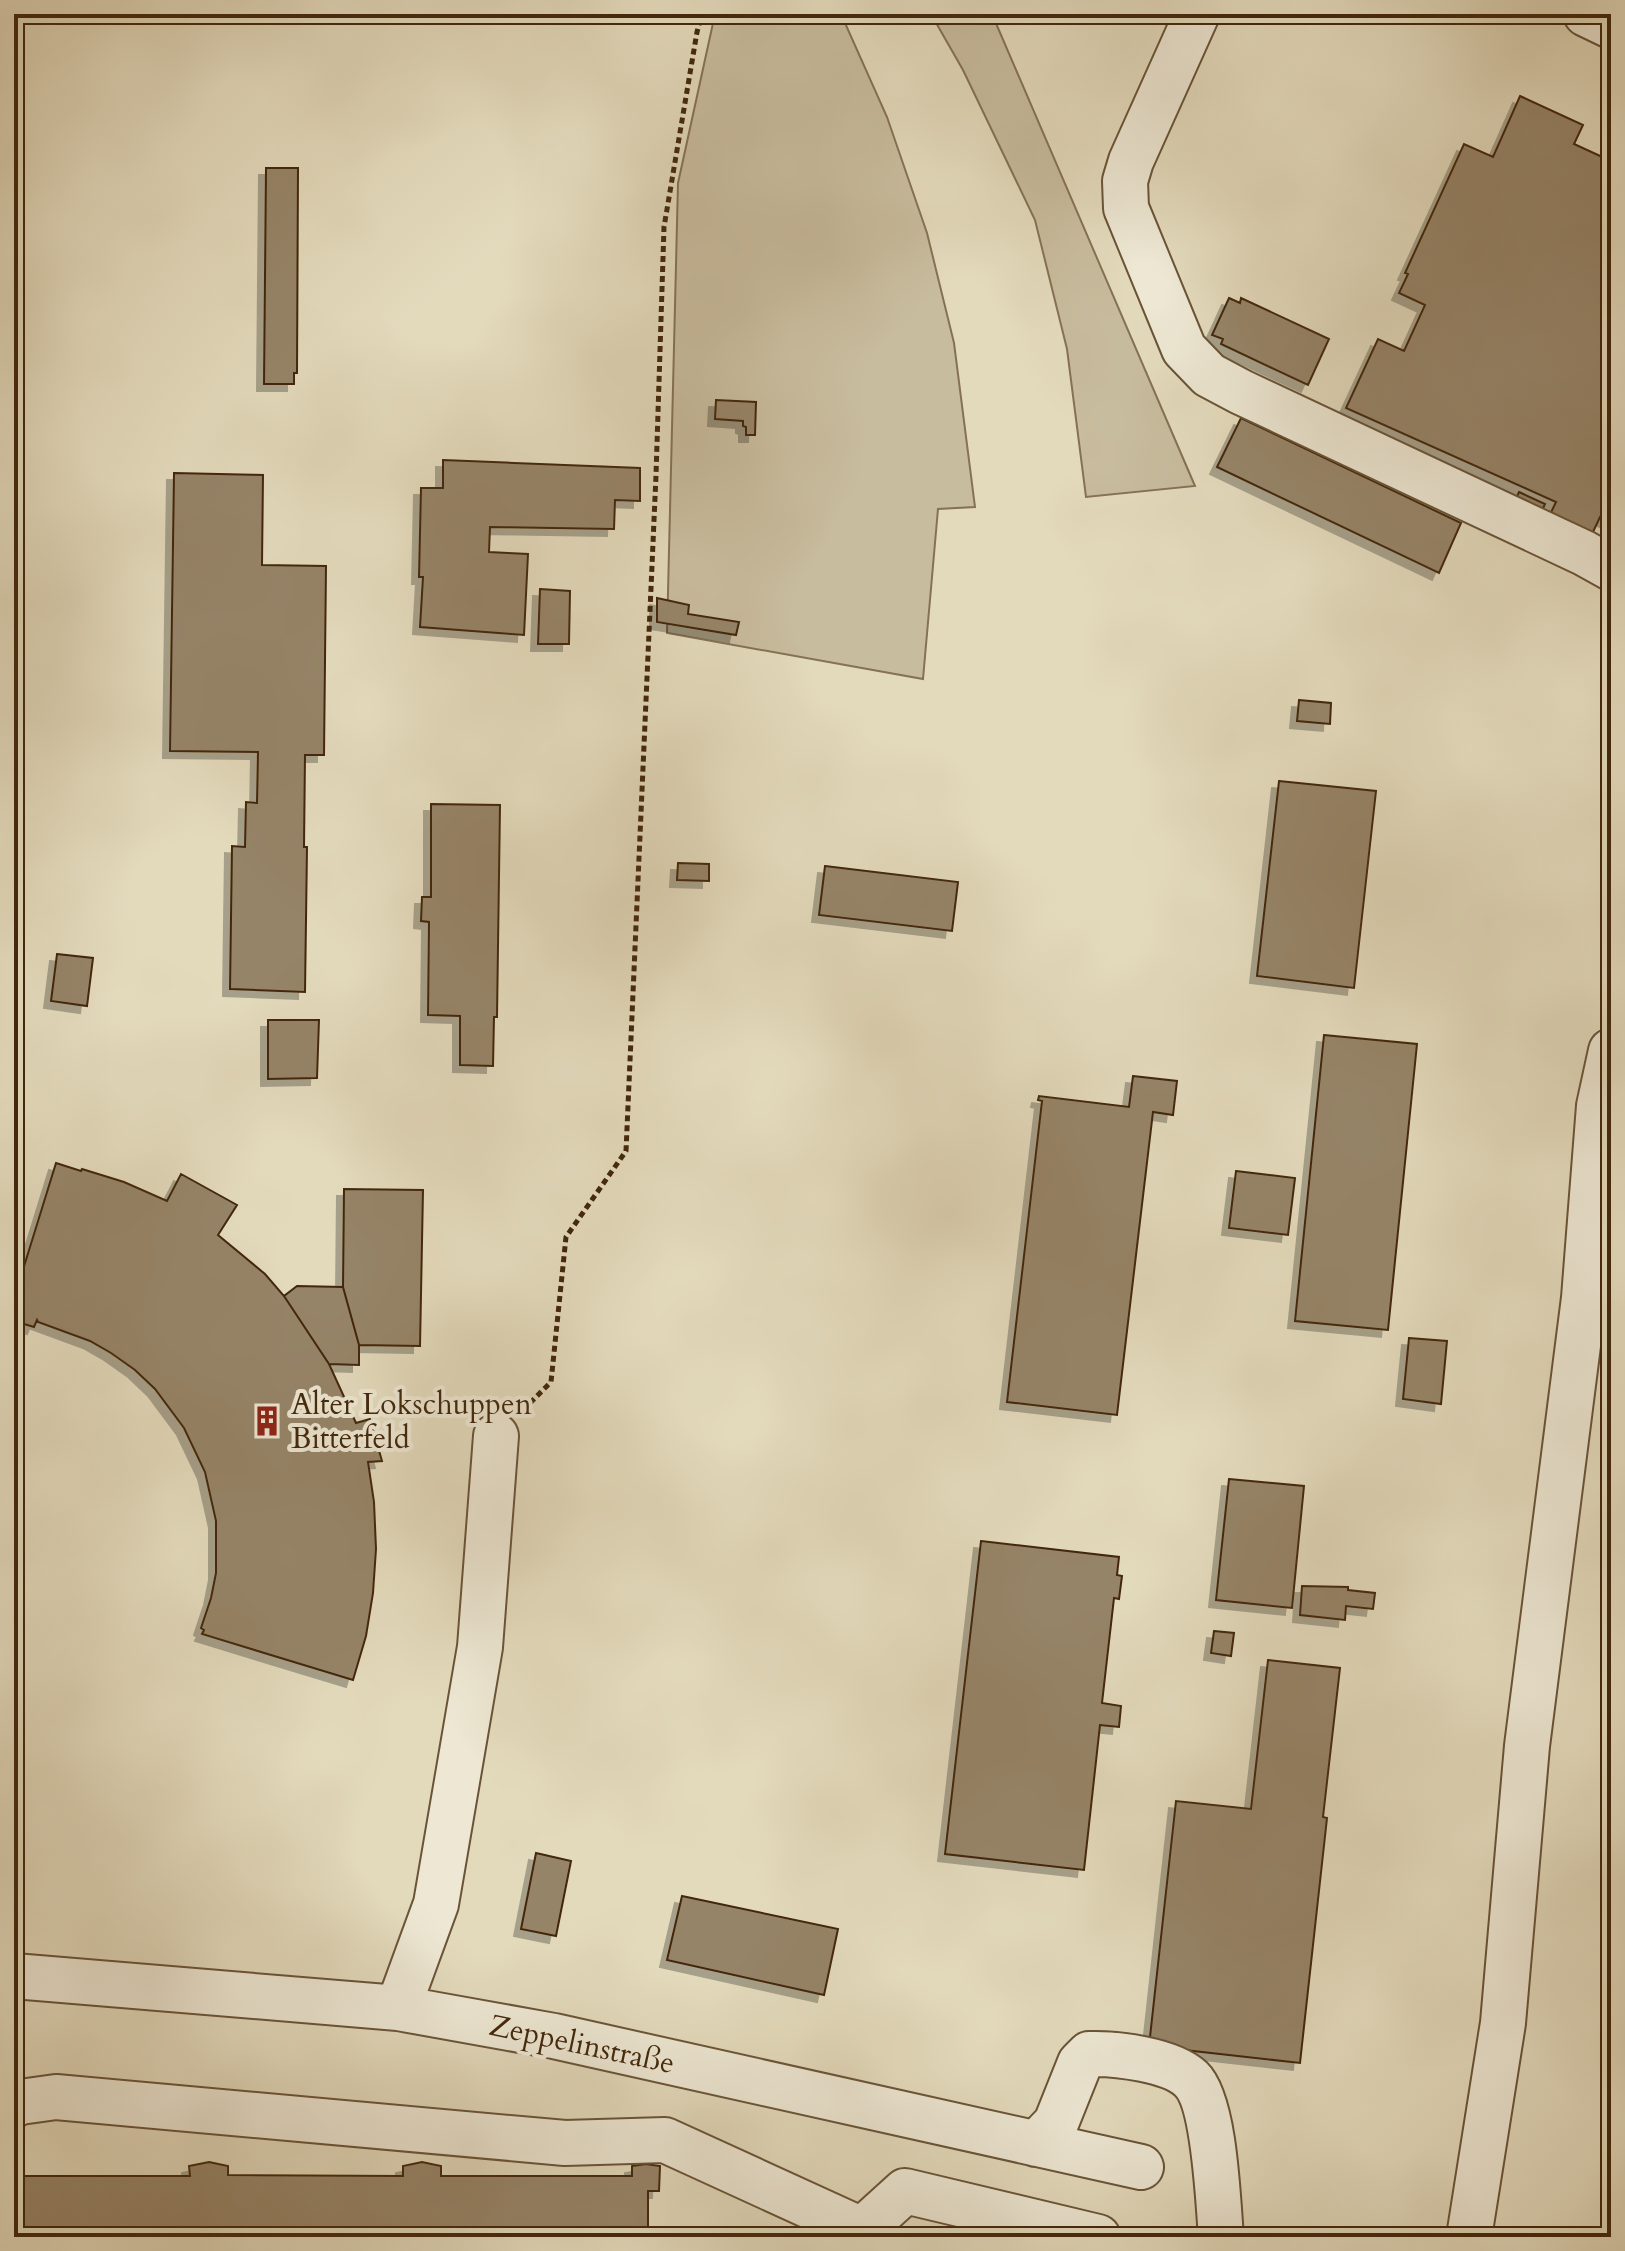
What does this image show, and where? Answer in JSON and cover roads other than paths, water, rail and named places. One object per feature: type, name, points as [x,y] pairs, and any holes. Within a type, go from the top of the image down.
[{"type":"lane","points":[[1197,14],[1131,161],[1125,181],[1126,208],[1184,349],[1209,375],[1241,392],[1611,568]]},
{"type":"lane","points":[[1586,14],[1611,26]]},
{"type":"lane","points":[[1469,2237],[1503,2023],[1527,1746],[1584,1298],[1599,1106],[1611,1051]]},
{"type":"lane","points":[[398,2008],[436,1904],[480,1647],[496,1436]]},
{"type":"lane","name":"Zeppelinstraße","points":[[14,1976],[398,2008],[554,2036],[1141,2167]]},
{"type":"lane","points":[[1036,2144],[1056,2123],[1080,2063],[1089,2054],[1108,2053],[1173,2069],[1190,2078],[1201,2093],[1214,2148],[1221,2237]]},
{"type":"lane","points":[[14,2105],[56,2097],[565,2143],[665,2140],[862,2233],[905,2191],[1098,2237]]},
{"type":"place","name":"Alter Lokschuppen Bitterfeld","points":[[267,1421]]}]
